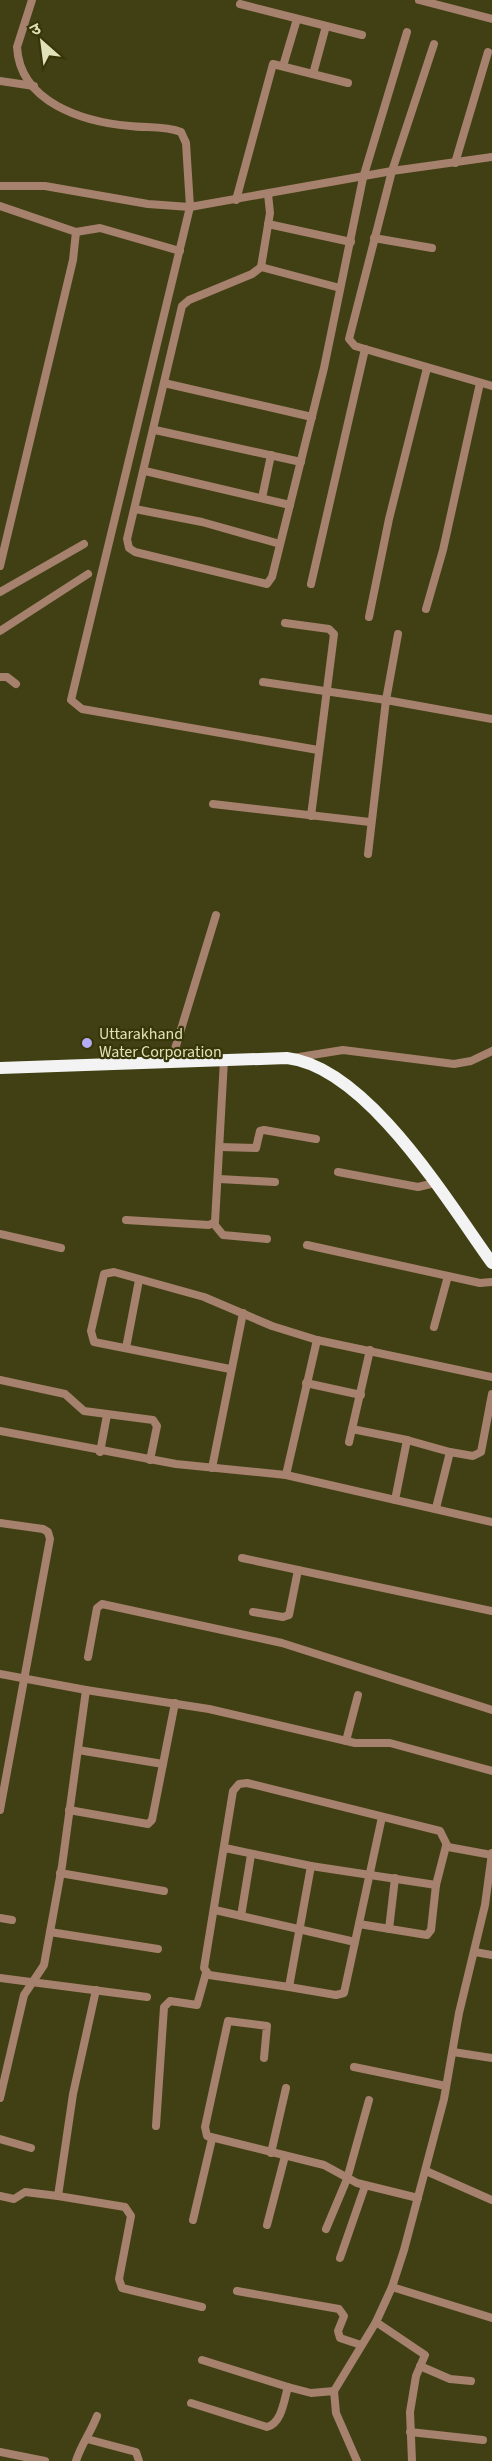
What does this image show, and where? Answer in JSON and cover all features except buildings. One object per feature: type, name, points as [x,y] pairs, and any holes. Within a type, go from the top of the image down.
[{"type":"highway","points":[[0,1068],[287,1058],[320,1068],[343,1083],[397,1134],[492,1263]]},
{"type":"street","points":[[32,0],[17,47],[17,56],[34,87],[61,110],[74,115],[127,126],[181,132],[186,143],[190,207],[71,700],[82,710],[318,750]]},
{"type":"street","points":[[418,0],[492,19]]},
{"type":"street","points":[[240,4],[362,35]]},
{"type":"street","points":[[283,66],[297,19]]},
{"type":"street","points":[[313,74],[326,26]]},
{"type":"street","points":[[268,194],[268,225],[261,267],[252,274],[184,303],[128,539],[132,551],[262,584],[270,581],[280,544],[312,417],[363,178],[407,32]]},
{"type":"street","points":[[434,44],[392,171],[348,333],[351,343],[364,349],[492,386]]},
{"type":"street","points":[[455,163],[488,52]]},
{"type":"street","points":[[236,200],[273,64],[348,82]]},
{"type":"street","points":[[0,81],[34,87]]},
{"type":"street","points":[[0,186],[45,186],[148,204],[190,207],[363,178],[392,171],[492,157]]},
{"type":"street","points":[[0,206],[76,232],[91,227],[100,228],[180,251]]},
{"type":"street","points":[[268,225],[351,242]]},
{"type":"street","points":[[0,566],[70,271],[76,232]]},
{"type":"street","points":[[374,238],[432,248]]},
{"type":"street","points":[[261,267],[340,288]]},
{"type":"street","points":[[311,584],[364,349]]},
{"type":"street","points":[[369,617],[427,368]]},
{"type":"street","points":[[164,383],[312,417]]},
{"type":"street","points":[[426,609],[443,550],[480,383]]},
{"type":"street","points":[[155,430],[301,462]]},
{"type":"street","points":[[262,498],[271,455]]},
{"type":"street","points":[[145,471],[290,505]]},
{"type":"street","points":[[135,509],[202,522],[280,544]]},
{"type":"street","points":[[0,592],[84,543]]},
{"type":"street","points":[[0,631],[88,574]]},
{"type":"street","points":[[285,623],[329,629],[334,634],[311,816]]},
{"type":"street","points":[[368,854],[386,700],[398,634]]},
{"type":"street","points":[[0,676],[7,677],[16,684]]},
{"type":"street","points":[[263,682],[386,700],[492,719]]},
{"type":"street","points":[[213,804],[370,822]]},
{"type":"street","points":[[171,1062],[216,915]]},
{"type":"street","points":[[287,1058],[343,1050],[454,1064],[471,1061],[492,1051]]},
{"type":"street","points":[[224,1060],[219,1179],[214,1224],[223,1235],[267,1239]]},
{"type":"street","points":[[220,1147],[257,1147],[260,1131],[264,1130],[316,1139]]},
{"type":"street","points":[[338,1172],[418,1187],[435,1183]]},
{"type":"street","points":[[219,1179],[275,1182]]},
{"type":"street","points":[[126,1220],[214,1224]]},
{"type":"street","points":[[0,1234],[60,1248]]},
{"type":"street","points":[[307,1245],[480,1283],[492,1282]]},
{"type":"street","points":[[230,1369],[94,1342],[91,1331],[104,1274],[114,1272],[197,1294],[317,1340],[492,1377]]},
{"type":"street","points":[[434,1327],[448,1276]]},
{"type":"street","points":[[126,1348],[139,1280]]},
{"type":"street","points":[[212,1468],[243,1313]]},
{"type":"street","points":[[286,1475],[317,1340]]},
{"type":"street","points":[[350,1442],[370,1350]]},
{"type":"street","points":[[0,1380],[65,1394],[84,1411],[155,1422],[157,1426],[150,1460]]},
{"type":"street","points":[[306,1383],[361,1395]]},
{"type":"street","points":[[352,1429],[473,1456],[481,1452],[492,1394]]},
{"type":"street","points":[[100,1452],[107,1415]]},
{"type":"street","points":[[0,1431],[150,1460],[286,1475],[492,1522]]},
{"type":"street","points":[[395,1500],[407,1440]]},
{"type":"street","points":[[436,1508],[450,1452]]},
{"type":"street","points":[[0,1523],[42,1529],[50,1535],[0,1810]]},
{"type":"street","points":[[242,1558],[492,1611]]},
{"type":"street","points":[[253,1612],[283,1617],[289,1615],[298,1570]]},
{"type":"street","points":[[88,1657],[97,1608],[102,1604],[282,1643],[492,1710]]},
{"type":"street","points":[[0,1674],[175,1703],[346,1741],[363,1744],[390,1743],[492,1771]]},
{"type":"street","points":[[0,2098],[24,1995],[44,1965],[60,1873],[86,1690]]},
{"type":"street","points":[[346,1741],[358,1695]]},
{"type":"street","points":[[69,1810],[148,1824],[154,1813],[175,1703]]},
{"type":"street","points":[[78,1750],[163,1764]]},
{"type":"street","points":[[156,2126],[164,2007],[170,2001],[197,2005],[206,1973],[204,1968],[233,1791],[242,1783],[440,1831],[446,1846],[436,1885],[429,1933],[419,1936],[359,1924]]},
{"type":"street","points":[[206,1973],[336,1995],[344,1993],[382,1817]]},
{"type":"street","points":[[357,2461],[336,2413],[334,2391],[376,2322],[392,2286],[426,2171],[475,1952],[489,1906],[492,1854],[446,1846]]},
{"type":"street","points":[[225,1848],[311,1866],[436,1885]]},
{"type":"street","points":[[241,1916],[251,1855]]},
{"type":"street","points":[[289,1987],[311,1866]]},
{"type":"street","points":[[60,1873],[164,1891]]},
{"type":"street","points":[[389,1929],[394,1878]]},
{"type":"street","points":[[215,1910],[355,1942]]},
{"type":"street","points":[[0,1918],[12,1920]]},
{"type":"street","points":[[50,1932],[158,1949]]},
{"type":"street","points":[[475,1952],[492,1955]]},
{"type":"street","points":[[0,1978],[147,1997]]},
{"type":"street","points":[[58,2196],[73,2094],[96,1990]]},
{"type":"street","points":[[264,2058],[267,2026],[228,2021],[205,2127],[207,2136],[324,2165],[347,2179],[365,2186],[418,2198]]},
{"type":"street","points":[[453,2052],[492,2058]]},
{"type":"street","points":[[354,2067],[446,2086]]},
{"type":"street","points":[[271,2153],[286,2088]]},
{"type":"street","points":[[326,2229],[347,2179],[369,2100]]},
{"type":"street","points":[[0,2139],[31,2148]]},
{"type":"street","points":[[193,2220],[212,2139]]},
{"type":"street","points":[[267,2225],[285,2156]]},
{"type":"street","points":[[426,2171],[492,2200]]},
{"type":"street","points":[[340,2258],[365,2186]]},
{"type":"street","points":[[0,2196],[14,2199],[27,2192],[120,2206],[130,2210],[131,2217],[119,2279],[122,2288],[202,2307]]},
{"type":"street","points":[[392,2286],[492,2318]]},
{"type":"street","points":[[237,2291],[339,2309],[344,2316],[338,2331],[340,2338],[361,2345]]},
{"type":"street","points":[[376,2322],[424,2352],[425,2358],[413,2386],[410,2432],[412,2461]]},
{"type":"street","points":[[202,2360],[312,2393],[334,2391]]},
{"type":"street","points":[[420,2366],[450,2379],[471,2382]]},
{"type":"street","points":[[191,2403],[267,2427],[273,2425],[278,2419],[288,2387]]},
{"type":"street","points":[[76,2461],[81,2446],[87,2439],[97,2416]]},
{"type":"street","points":[[410,2432],[483,2440]]},
{"type":"street","points":[[87,2439],[136,2452],[139,2461]]},
{"type":"street","points":[[3,2456],[45,2461]]},
{"type":"place","name":"Uttarakhand Water Corporation","points":[[87,1043]]}]
